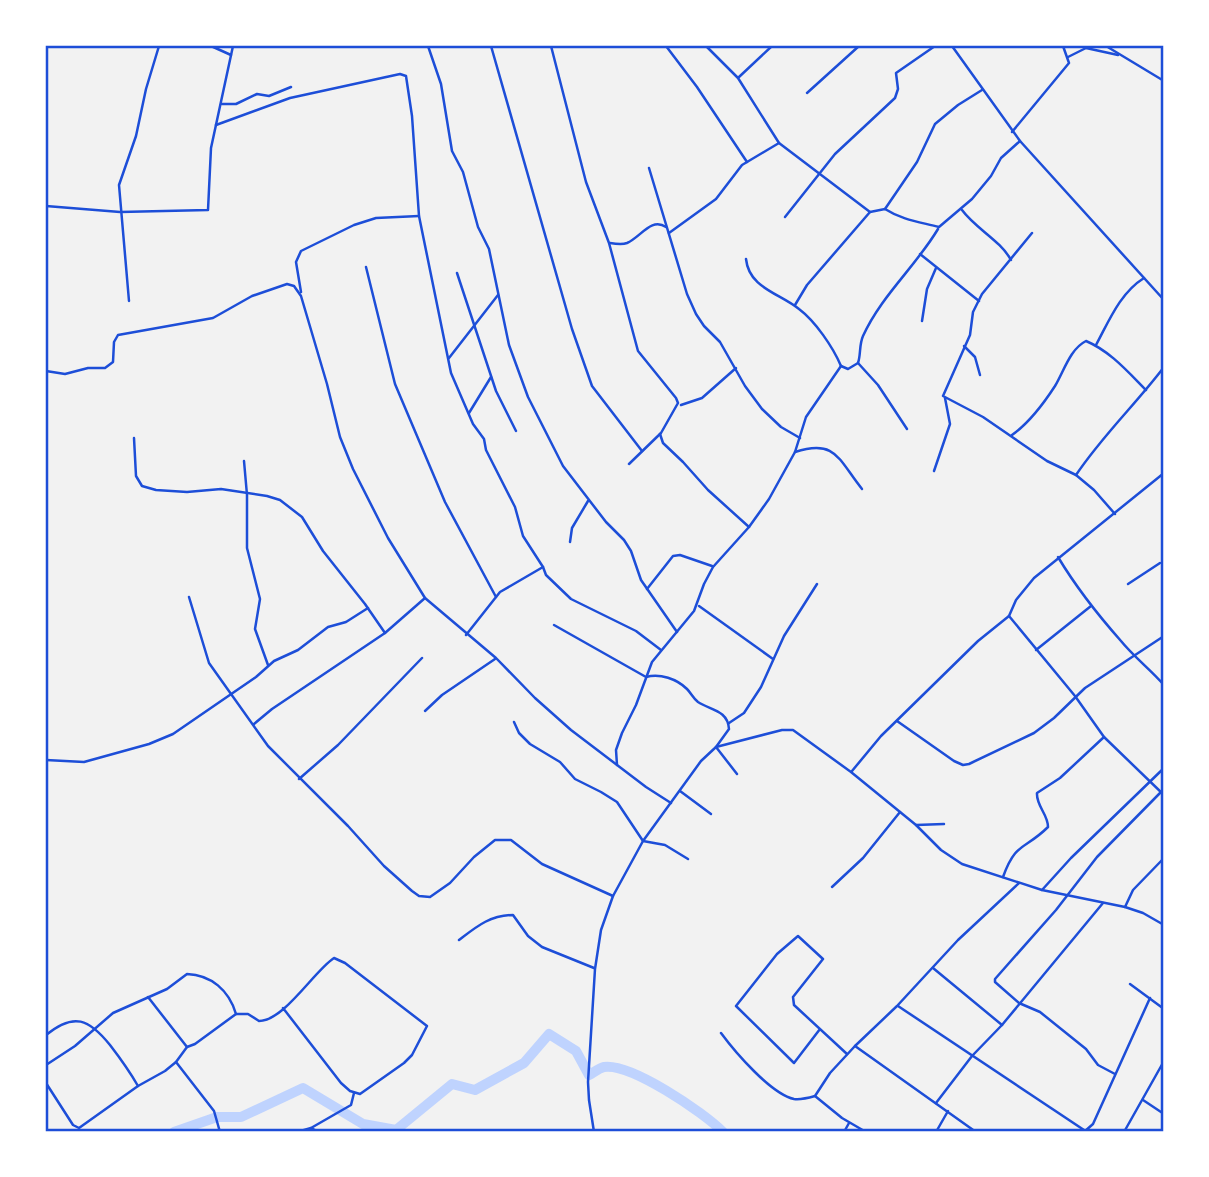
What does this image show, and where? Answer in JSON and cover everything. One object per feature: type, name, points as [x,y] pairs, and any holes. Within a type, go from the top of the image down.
[{"type":"street","points":[[129,301],[119,185],[136,136],[159,46]]},
{"type":"street","points":[[211,46],[231,55]]},
{"type":"street","points":[[46,206],[120,212],[208,209],[211,148],[233,46]]},
{"type":"street","points":[[428,46],[441,84],[452,151],[463,172],[478,227],[489,249],[509,345],[528,397],[563,466],[631,551],[641,580],[677,632]]},
{"type":"street","points":[[491,46],[572,329],[592,386],[642,451]]},
{"type":"street","points":[[551,46],[586,182],[609,243],[638,351],[678,403],[661,433],[629,464]]},
{"type":"street","points":[[667,46],[747,162]]},
{"type":"street","points":[[706,46],[738,78],[779,143],[870,212]]},
{"type":"street","points":[[738,78],[772,46]]},
{"type":"street","points":[[807,93],[859,46]]},
{"type":"street","points":[[785,217],[835,155],[895,99],[898,89],[895,75],[935,46]]},
{"type":"street","points":[[952,46],[1012,132],[1164,300]]},
{"type":"street","points":[[1012,132],[1069,63],[1063,46]]},
{"type":"street","points":[[1106,46],[1164,81]]},
{"type":"street","points":[[1068,57],[1087,47],[1121,55]]},
{"type":"street","points":[[216,125],[290,98],[400,74],[406,76],[412,116],[419,216],[451,373],[468,414],[484,439],[486,450],[515,507],[523,536],[544,567],[546,575],[571,599],[636,631],[661,650]]},
{"type":"street","points":[[221,104],[236,104],[257,94],[269,96],[291,87]]},
{"type":"street","points":[[885,209],[917,162],[935,124],[982,90]]},
{"type":"street","points":[[907,429],[878,385],[858,363],[861,340],[876,310],[939,228],[962,210],[991,176],[1001,158],[1020,141]]},
{"type":"street","points":[[669,233],[711,204],[734,172],[779,143]]},
{"type":"street","points":[[649,168],[687,295],[696,314],[720,342],[745,386],[762,409],[781,427],[800,438]]},
{"type":"street","points":[[794,305],[807,285],[870,212],[885,209],[911,221],[939,228]]},
{"type":"street","points":[[962,210],[971,223],[996,243],[1011,260]]},
{"type":"street","points":[[419,216],[376,218],[354,225],[301,251],[296,261],[301,296],[340,438],[353,469],[388,538],[425,598],[496,658],[553,715],[617,766],[671,803]]},
{"type":"street","points":[[609,243],[626,244],[654,223],[660,223],[669,233]]},
{"type":"street","points":[[934,471],[950,424],[944,391],[970,335],[973,312],[1032,233]]},
{"type":"street","points":[[920,254],[979,301]]},
{"type":"street","points":[[746,259],[747,268],[757,283],[794,305],[814,324],[841,366],[848,369],[858,363]]},
{"type":"street","points":[[366,267],[395,384],[444,502],[496,597]]},
{"type":"street","points":[[922,321],[925,298],[936,268]]},
{"type":"street","points":[[457,273],[491,377],[516,431]]},
{"type":"street","points":[[1096,345],[1124,298],[1134,284],[1143,278]]},
{"type":"street","points":[[46,371],[59,374],[111,366],[114,342],[118,335],[213,318],[227,312],[236,304],[287,284],[295,286],[301,296]]},
{"type":"street","points":[[449,358],[498,295]]},
{"type":"street","points":[[1012,435],[1044,402],[1080,344],[1086,341],[1117,361],[1146,390]]},
{"type":"street","points":[[964,346],[975,357],[980,375]]},
{"type":"street","points":[[617,766],[616,750],[622,733],[661,650],[685,625],[698,605],[713,566],[749,527],[769,499],[795,452],[806,417],[841,366]]},
{"type":"street","points":[[1076,475],[1096,446],[1164,367]]},
{"type":"street","points":[[681,405],[702,398],[736,368]]},
{"type":"street","points":[[468,414],[491,377]]},
{"type":"street","points":[[945,397],[1012,435],[1047,461],[1076,475],[1094,490],[1115,514]]},
{"type":"street","points":[[661,433],[663,443],[708,490],[749,527]]},
{"type":"street","points":[[134,438],[136,476],[142,486],[156,490],[187,492],[221,489],[274,498],[302,517],[323,551],[385,633]]},
{"type":"street","points":[[795,452],[821,446],[832,451],[862,488]]},
{"type":"street","points":[[244,461],[247,548],[260,599],[255,629],[268,665]]},
{"type":"street","points":[[851,772],[897,721],[978,641],[1009,616],[1025,588],[1058,557],[1164,473]]},
{"type":"street","points":[[570,542],[572,528],[588,500]]},
{"type":"street","points":[[647,589],[673,556],[680,555],[713,566]]},
{"type":"street","points":[[1058,557],[1091,606],[1164,685]]},
{"type":"street","points":[[1128,584],[1162,562],[1164,568]]},
{"type":"street","points":[[467,635],[496,597],[544,567]]},
{"type":"street","points":[[594,1132],[589,1100],[589,1072],[595,969],[601,930],[613,896],[643,841],[701,761],[727,734],[729,723],[744,713],[761,687],[784,636],[817,584]]},
{"type":"street","points":[[189,597],[209,663],[268,746],[384,866],[419,896],[430,897],[438,892],[495,840],[511,840],[542,864],[613,896]]},
{"type":"street","points":[[254,724],[385,633],[425,598]]},
{"type":"street","points":[[698,605],[773,659]]},
{"type":"street","points":[[1035,650],[1091,606]]},
{"type":"street","points":[[46,760],[84,762],[149,744],[180,730],[256,677],[268,665],[298,650],[328,627],[346,622],[368,608]]},
{"type":"street","points":[[1009,616],[1075,696],[1104,737],[1162,793],[1097,857],[995,979],[995,982],[1019,1003],[1040,1012],[1086,1049],[1098,1065],[1115,1074]]},
{"type":"street","points":[[554,625],[646,677],[660,675],[672,680],[687,689],[698,701],[718,710],[729,723]]},
{"type":"street","points":[[897,721],[954,761],[962,765],[969,764],[1034,733],[1054,718],[1075,696],[1133,654],[1164,636]]},
{"type":"street","points":[[299,779],[338,745],[422,658]]},
{"type":"street","points":[[425,711],[442,695],[496,658]]},
{"type":"street","points":[[514,722],[519,733],[530,744],[561,762],[575,779],[617,802],[643,841],[665,845],[688,859]]},
{"type":"street","points":[[716,747],[782,730],[793,730],[851,772],[916,825],[941,850],[962,864],[1042,890],[1125,907],[1164,925]]},
{"type":"street","points":[[1003,877],[1011,857],[1019,847],[1048,827],[1037,793],[1060,778],[1104,737]]},
{"type":"street","points":[[716,747],[737,774]]},
{"type":"street","points":[[1042,890],[1071,858],[1164,768]]},
{"type":"street","points":[[679,791],[711,814]]},
{"type":"street","points":[[832,887],[863,858],[900,812]]},
{"type":"street","points":[[916,825],[944,824]]},
{"type":"street","points":[[1125,907],[1133,890],[1164,858]]},
{"type":"street","points":[[721,1033],[745,1064],[785,1096],[796,1100],[815,1096],[847,1054],[897,1006],[958,940],[1019,883]]},
{"type":"street","points":[[936,1103],[972,1056],[1002,1025],[1103,903]]},
{"type":"street","points":[[459,940],[472,928],[489,919],[513,915],[520,927],[542,947],[595,969]]},
{"type":"street","points":[[820,1030],[794,1063],[736,1006],[777,954],[798,936],[823,959],[793,997],[794,1005],[847,1054]]},
{"type":"street","points":[[46,1083],[73,1125],[79,1128],[176,1062],[187,1047],[236,1014],[248,1014],[263,1022],[283,1008],[334,958],[345,963],[427,1026],[412,1055],[360,1094],[354,1093],[341,1083],[283,1008]]},
{"type":"street","points":[[933,968],[1002,1025]]},
{"type":"street","points":[[46,1065],[75,1046],[113,1013],[167,989],[187,974],[205,976],[216,983],[234,1005],[236,1014]]},
{"type":"street","points":[[1130,984],[1164,1009]]},
{"type":"street","points":[[148,996],[177,1038],[187,1047]]},
{"type":"street","points":[[897,1006],[1084,1131],[1093,1124],[1150,998]]},
{"type":"street","points":[[46,1035],[69,1022],[88,1023],[96,1028],[138,1086]]},
{"type":"street","points":[[816,1037],[826,1035]]},
{"type":"street","points":[[855,1046],[976,1132]]},
{"type":"street","points":[[1124,1132],[1164,1061]]},
{"type":"street","points":[[176,1062],[214,1111],[220,1132]]},
{"type":"street","points":[[297,1132],[311,1128],[351,1105],[354,1093]]},
{"type":"street","points":[[815,1096],[849,1123],[866,1132]]},
{"type":"street","points":[[1142,1100],[1164,1114]]},
{"type":"street","points":[[936,1132],[948,1111]]},
{"type":"street","points":[[844,1132],[849,1123]]},
{"type":"street","points":[[311,1128],[319,1132]]},
{"type":"waterway","points":[[174,1132],[217,1117],[241,1117],[303,1088],[363,1124],[396,1130],[452,1084],[475,1090],[524,1063],[549,1034],[576,1051],[589,1075],[604,1067],[631,1073],[666,1090],[723,1132]]}]
